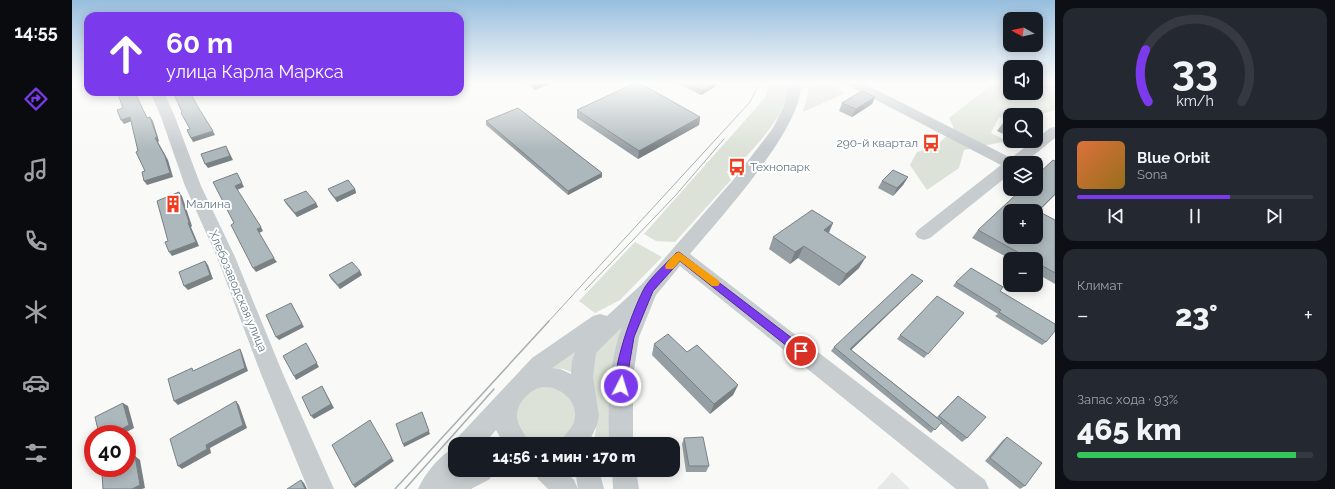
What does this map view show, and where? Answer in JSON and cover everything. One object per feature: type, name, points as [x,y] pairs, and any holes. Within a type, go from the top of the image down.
[{"type":"street","name":"Хлебозаводская улица","points":[[163,105],[193,186],[226,257],[272,374],[321,489]]},
{"type":"street","points":[[585,426],[581,374],[582,360],[586,349],[597,336],[649,289],[740,183],[780,129],[792,105]]},
{"type":"street","points":[[895,105],[1003,161]]},
{"type":"street","points":[[1023,156],[1055,131]]},
{"type":"street","points":[[924,234],[1003,171]]},
{"type":"street","points":[[679,255],[976,489]]},
{"type":"street","points":[[474,437],[540,365],[649,289]]},
{"type":"street","points":[[621,437],[621,386],[625,355],[629,337],[649,289]]},
{"type":"street","points":[[512,437],[506,422],[507,407],[514,393],[532,380],[550,378],[561,380],[571,385],[584,401],[585,426],[578,437]]},
{"type":"street","points":[[431,489],[448,468]]},
{"type":"street","points":[[450,489],[468,477]]},
{"type":"street","points":[[554,477],[565,489]]},
{"type":"street","points":[[588,477],[591,489]]},
{"type":"street","points":[[625,477],[626,489]]},
{"type":"shaded area","points":[[759,105],[784,105],[781,112],[760,141],[746,157],[738,158],[727,172],[731,180],[675,242],[656,241],[644,234]]},
{"type":"shaded area","points":[[805,105],[819,105],[803,112]]},
{"type":"shaded area","points":[[966,105],[1055,105],[1055,110],[1043,114],[1043,108],[1003,108],[1003,118],[999,117],[991,133],[1003,139],[1003,142],[964,150],[959,168],[927,190],[910,165],[917,152],[935,147],[954,129],[949,118]]},
{"type":"shaded area","points":[[635,242],[662,257],[620,300],[595,313],[579,301]]},
{"type":"shaded area","points":[[625,323],[610,437],[595,437],[598,412],[596,398],[589,384],[588,357]]},
{"type":"shaded area","points":[[582,343],[575,374],[564,369],[551,368]]},
{"type":"shaded area","points":[[543,386],[561,389],[575,404],[576,423],[565,437],[523,437],[514,414],[525,393]]},
{"type":"shaded area","points":[[892,472],[910,489],[877,489]]},
{"type":"building","points":[[122,105],[141,105],[147,118],[150,117],[157,137],[155,138],[165,156],[170,173],[144,181],[142,172],[145,171],[136,152],[138,151],[130,117],[121,120],[117,110],[123,108]]},
{"type":"building","points":[[179,105],[197,105],[213,131],[191,138],[187,130],[190,129],[181,113],[182,112]]},
{"type":"building","points":[[588,105],[678,105],[700,117],[639,151],[577,110]]},
{"type":"building","points":[[846,105],[863,105],[856,109]]},
{"type":"building","points":[[518,108],[602,173],[568,191],[486,121]]},
{"type":"building","points":[[226,146],[230,156],[205,164],[201,154]]},
{"type":"building","points":[[1053,160],[1055,161],[1055,194],[1043,206],[1043,204],[1006,204],[1014,196],[1043,196],[1043,169]]},
{"type":"building","points":[[893,170],[908,177],[897,188],[882,181]]},
{"type":"building","points":[[237,173],[242,183],[235,186],[261,227],[257,229],[274,258],[253,268],[231,225],[234,223],[213,182]]},
{"type":"building","points":[[348,180],[355,189],[335,198],[328,189]]},
{"type":"building","points":[[306,191],[316,203],[295,213],[284,200]]},
{"type":"building","points":[[179,192],[189,222],[188,223],[196,242],[169,252],[165,242],[168,241],[157,201]]},
{"type":"building","points":[[1003,207],[1003,244],[978,230]]},
{"type":"building","points":[[812,210],[833,223],[824,230],[866,257],[846,274],[804,246],[795,252],[773,237]]},
{"type":"building","points":[[1043,214],[1055,220],[1055,273],[1043,266],[1043,252],[1017,252],[1003,244],[1043,244]]},
{"type":"building","points":[[205,261],[210,275],[184,286],[179,272]]},
{"type":"building","points":[[352,262],[360,271],[338,285],[329,275]]},
{"type":"building","points":[[971,268],[1003,287],[1000,291],[1055,324],[1055,331],[1046,342],[999,312],[1001,310],[956,282]]},
{"type":"building","points":[[912,274],[923,281],[850,349],[942,422],[935,430],[834,347]]},
{"type":"building","points":[[937,296],[964,313],[928,354],[900,335]]},
{"type":"building","points":[[291,303],[302,324],[276,337],[266,315]]},
{"type":"building","points":[[668,334],[687,352],[697,345],[738,385],[714,404],[654,344]]},
{"type":"building","points":[[306,343],[317,363],[294,376],[283,356]]},
{"type":"building","points":[[240,349],[245,368],[174,401],[168,379],[192,368],[193,371]]},
{"type":"building","points":[[322,386],[331,404],[311,416],[302,397]]},
{"type":"building","points":[[958,396],[986,417],[967,438],[939,416]]},
{"type":"building","points":[[236,401],[243,425],[206,445],[207,449],[178,466],[170,439]]},
{"type":"building","points":[[123,403],[129,425],[97,425],[95,417]]},
{"type":"building","points":[[422,412],[429,431],[403,444],[396,424]]},
{"type":"building","points":[[370,420],[392,458],[353,485],[332,445]]},
{"type":"building","points":[[703,437],[709,466],[689,466],[684,438]]},
{"type":"building","points":[[1007,437],[1042,463],[1025,486],[990,458]]},
{"type":"building","points":[[136,462],[140,485],[132,489],[103,489],[102,477],[136,477]]},
{"type":"building","points":[[301,480],[305,489],[287,489]]},
{"type":"tram line","points":[[548,322],[747,105]]},
{"type":"tram line","points":[[585,290],[675,196],[724,139]]},
{"type":"tram line","points":[[395,489],[549,321]]},
{"type":"tram line","points":[[405,489],[494,389]]},
{"type":"slow traffic","points":[[669,266],[679,255],[715,283]]},
{"type":"place","name":"290-й квартал","points":[[931,143]]},
{"type":"place","name":"Технопарк","points":[[737,167]]},
{"type":"place","name":"Малина","points":[[173,204]]},
{"type":"route","points":[[621,386],[629,337],[649,289],[679,255],[801,351]]}]
